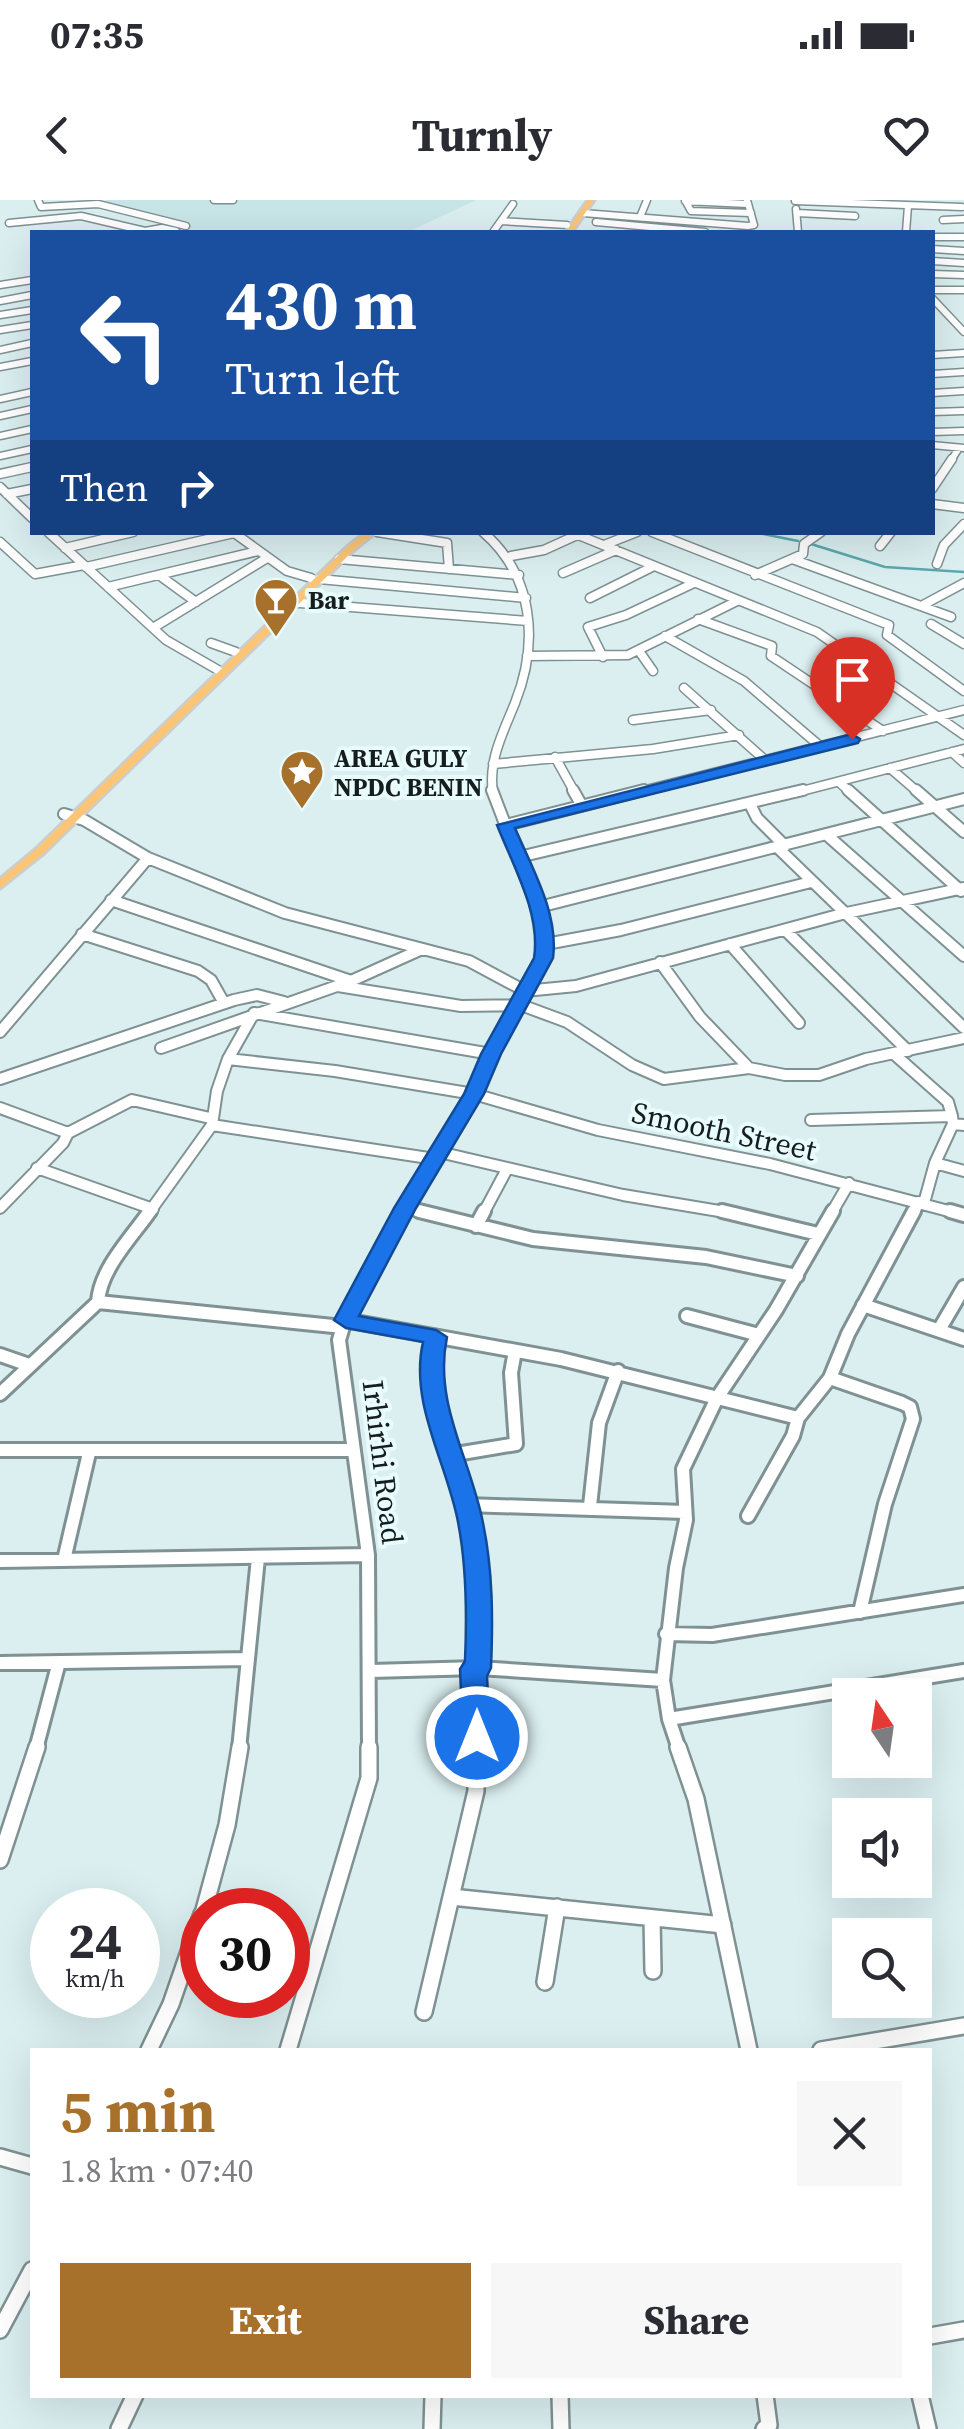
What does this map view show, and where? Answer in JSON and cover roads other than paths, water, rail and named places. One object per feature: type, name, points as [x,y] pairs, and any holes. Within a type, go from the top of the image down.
[{"type":"main road","points":[[566,230],[580,216],[588,200]]},
{"type":"main road","points":[[566,230],[588,200]]},
{"type":"main road","points":[[69,815],[360,535]]},
{"type":"main road","points":[[315,579],[370,535]]},
{"type":"main road","points":[[0,882],[291,602]]},
{"type":"street","points":[[38,200],[40,207],[98,204],[187,225],[178,230]]},
{"type":"street","points":[[98,204],[106,200]]},
{"type":"street","points":[[214,200],[233,200]]},
{"type":"street","points":[[640,218],[648,200]]},
{"type":"street","points":[[580,216],[754,224],[751,213],[748,202],[685,201],[690,211],[751,213]]},
{"type":"street","points":[[798,230],[794,201],[961,205]]},
{"type":"street","points":[[494,230],[513,204]]},
{"type":"street","points":[[906,230],[908,206]]},
{"type":"street","points":[[797,212],[855,216]]},
{"type":"street","points":[[9,222],[81,216],[141,230]]},
{"type":"street","points":[[580,216],[689,230]]},
{"type":"street","points":[[943,220],[964,218]]},
{"type":"street","points":[[502,221],[566,230]]},
{"type":"street","points":[[936,237],[964,236]]},
{"type":"street","points":[[935,249],[964,250]]},
{"type":"street","points":[[935,262],[964,263]]},
{"type":"street","points":[[935,274],[964,275]]},
{"type":"street","points":[[0,285],[30,280]]},
{"type":"street","points":[[935,290],[964,290]]},
{"type":"street","points":[[0,300],[30,295]]},
{"type":"street","points":[[935,301],[964,332]]},
{"type":"street","points":[[0,315],[30,310]]},
{"type":"street","points":[[0,330],[30,325]]},
{"type":"street","points":[[0,350],[30,344]]},
{"type":"street","points":[[935,353],[964,353]]},
{"type":"street","points":[[0,367],[30,361]]},
{"type":"street","points":[[19,364],[30,373]]},
{"type":"street","points":[[935,374],[964,372]]},
{"type":"street","points":[[0,390],[4,398],[30,392]]},
{"type":"street","points":[[935,393],[964,391]]},
{"type":"street","points":[[0,416],[30,409]]},
{"type":"street","points":[[935,412],[964,411]]},
{"type":"street","points":[[0,436],[30,429]]},
{"type":"street","points":[[935,432],[964,431]]},
{"type":"street","points":[[935,445],[961,448],[935,485]]},
{"type":"street","points":[[0,456],[30,448]]},
{"type":"street","points":[[0,474],[30,466]]},
{"type":"street","points":[[4,491],[30,488]]},
{"type":"street","points":[[4,491],[30,513]]},
{"type":"street","points":[[935,504],[964,508]]},
{"type":"street","points":[[0,508],[18,505]]},
{"type":"street","points":[[938,564],[944,545],[964,524]]},
{"type":"street","points":[[51,535],[153,628],[218,670]]},
{"type":"street","points":[[65,548],[120,535]]},
{"type":"street","points":[[0,542],[35,574],[225,535]]},
{"type":"street","points":[[237,535],[267,558],[315,579],[526,598]]},
{"type":"street","points":[[394,535],[446,543],[449,569]]},
{"type":"street","points":[[486,535],[511,556],[526,598],[528,621],[522,685],[493,764],[492,788],[538,907],[546,944],[621,930],[811,882]]},
{"type":"street","points":[[511,556],[544,550],[572,535]]},
{"type":"street","points":[[577,535],[818,632],[964,734]]},
{"type":"street","points":[[602,545],[629,535]]},
{"type":"street","points":[[659,535],[890,626],[887,635],[964,691]]},
{"type":"street","points":[[755,575],[795,560],[803,554],[804,544],[817,535]]},
{"type":"street","points":[[880,546],[889,535]]},
{"type":"street","points":[[563,573],[616,550]]},
{"type":"street","points":[[108,587],[258,551]]},
{"type":"street","points":[[153,628],[267,558]]},
{"type":"street","points":[[339,560],[519,575]]},
{"type":"street","points":[[795,560],[951,617]]},
{"type":"street","points":[[590,598],[654,566]]},
{"type":"street","points":[[159,575],[196,602]]},
{"type":"street","points":[[603,658],[588,627],[626,615],[694,583]]},
{"type":"street","points":[[923,605],[961,587]]},
{"type":"street","points":[[527,656],[603,658],[639,652],[737,601]]},
{"type":"street","points":[[291,602],[528,621]]},
{"type":"street","points":[[964,614],[930,624],[964,644]]},
{"type":"street","points":[[698,620],[772,646],[771,656],[883,731]]},
{"type":"street","points":[[665,636],[744,681],[821,748]]},
{"type":"street","points":[[211,643],[236,652]]},
{"type":"street","points":[[639,652],[653,671]]},
{"type":"street","points":[[684,688],[766,761]]},
{"type":"street","points":[[633,720],[711,710]]},
{"type":"street","points":[[506,825],[964,710]]},
{"type":"street","points":[[493,764],[653,749],[740,735]]},
{"type":"street","points":[[519,857],[750,804],[964,748]]},
{"type":"street","points":[[952,752],[964,763]]},
{"type":"street","points":[[555,757],[582,806]]},
{"type":"street","points":[[890,768],[964,832]]},
{"type":"street","points":[[839,782],[880,822],[962,890]]},
{"type":"street","points":[[538,907],[964,800]]},
{"type":"street","points":[[750,804],[756,818],[811,882],[964,1028]]},
{"type":"street","points":[[69,815],[148,858],[285,913],[468,961],[524,991],[576,986],[842,914],[962,890]]},
{"type":"street","points":[[828,836],[964,956]]},
{"type":"street","points":[[0,1032],[148,858]]},
{"type":"street","points":[[110,900],[352,981]]},
{"type":"street","points":[[785,930],[908,1051]]},
{"type":"street","points":[[82,934],[198,971],[211,980],[224,1003]]},
{"type":"street","name":"Irhirhi Road","points":[[289,2048],[369,1778],[368,1555],[340,1340],[344,1324],[405,1208],[474,1094],[491,1054],[544,958],[546,944]]},
{"type":"street","points":[[730,944],[798,1023]]},
{"type":"street","points":[[162,1048],[352,981],[422,949]]},
{"type":"street","points":[[660,962],[700,1016],[749,1068]]},
{"type":"street","points":[[338,986],[461,1006],[520,1004],[567,1022],[632,1065],[664,1079],[749,1068],[785,1076],[819,1075],[964,1038]]},
{"type":"street","points":[[0,1080],[224,1003],[258,995],[284,1002]]},
{"type":"street","points":[[254,1013],[491,1054]]},
{"type":"street","points":[[0,1394],[98,1302],[99,1288],[115,1260],[211,1122],[228,1059],[254,1013]]},
{"type":"street","points":[[894,1054],[948,1102],[957,1122]]},
{"type":"street","name":"Smooth Street","points":[[228,1059],[335,1071],[474,1094],[598,1130],[849,1183],[964,1215]]},
{"type":"street","points":[[0,1208],[68,1134],[132,1100],[211,1122],[437,1155],[750,1216],[818,1234]]},
{"type":"street","points":[[0,1108],[68,1134]]},
{"type":"street","points":[[810,1120],[957,1122]]},
{"type":"street","points":[[748,1516],[793,1436],[798,1418],[830,1378],[863,1304],[921,1203],[935,1164],[957,1122]]},
{"type":"street","points":[[935,1164],[964,1170]]},
{"type":"street","points":[[37,1168],[153,1209]]},
{"type":"street","points":[[476,1226],[507,1169]]},
{"type":"street","points":[[749,2048],[696,1799],[669,1719],[664,1680],[666,1634],[685,1512],[683,1469],[717,1398],[797,1276],[849,1183]]},
{"type":"street","points":[[405,1208],[556,1243],[706,1257],[797,1276]]},
{"type":"street","points":[[939,1330],[964,1287]]},
{"type":"street","points":[[98,1302],[344,1324],[436,1337],[618,1371],[798,1418]]},
{"type":"street","points":[[863,1304],[964,1339]]},
{"type":"street","points":[[687,1316],[759,1335]]},
{"type":"street","points":[[424,2012],[433,1959],[476,1792],[476,1669],[481,1605],[466,1505],[431,1388],[430,1364],[436,1337]]},
{"type":"street","points":[[450,1456],[516,1444],[510,1373],[515,1351]]},
{"type":"street","points":[[0,1355],[29,1365]]},
{"type":"street","points":[[590,1506],[599,1423],[618,1371]]},
{"type":"street","points":[[830,1378],[910,1407],[913,1419],[885,1504],[860,1612]]},
{"type":"street","points":[[0,1450],[352,1450]]},
{"type":"street","points":[[64,1560],[89,1453]]},
{"type":"street","points":[[466,1505],[685,1512]]},
{"type":"street","points":[[0,1561],[368,1555]]},
{"type":"street","points":[[209,1888],[228,1814],[258,1558]]},
{"type":"street","points":[[666,1634],[712,1634],[964,1595]]},
{"type":"street","points":[[0,1663],[248,1659]]},
{"type":"street","points":[[0,1860],[24,1794],[59,1662]]},
{"type":"street","points":[[371,1671],[476,1669],[664,1680]]},
{"type":"street","points":[[669,1719],[964,1672]]},
{"type":"street","points":[[451,1897],[722,1925]]},
{"type":"street","points":[[544,1982],[557,1907]]},
{"type":"street","points":[[652,1918],[653,1971]]},
{"type":"street","points":[[150,2048],[180,1978]]},
{"type":"street","points":[[833,2048],[964,2026]]},
{"type":"street","points":[[0,2157],[30,2165]]},
{"type":"street","points":[[0,2330],[30,2274]]},
{"type":"street","points":[[932,2336],[964,2330]]},
{"type":"street","points":[[118,2429],[133,2398]]},
{"type":"street","points":[[432,2429],[433,2398]]},
{"type":"street","points":[[560,2398],[561,2429]]},
{"type":"street","points":[[764,2429],[768,2425],[765,2398]]},
{"type":"street","points":[[921,2398],[928,2429]]},
{"type":"waterway","points":[[768,535],[798,541]]},
{"type":"waterway","points":[[811,544],[885,567],[964,572]]},
{"type":"place","name":"Bar","points":[[276,638]]},
{"type":"place","name":"AREA GULY NPDC BENIN","points":[[302,810]]}]
